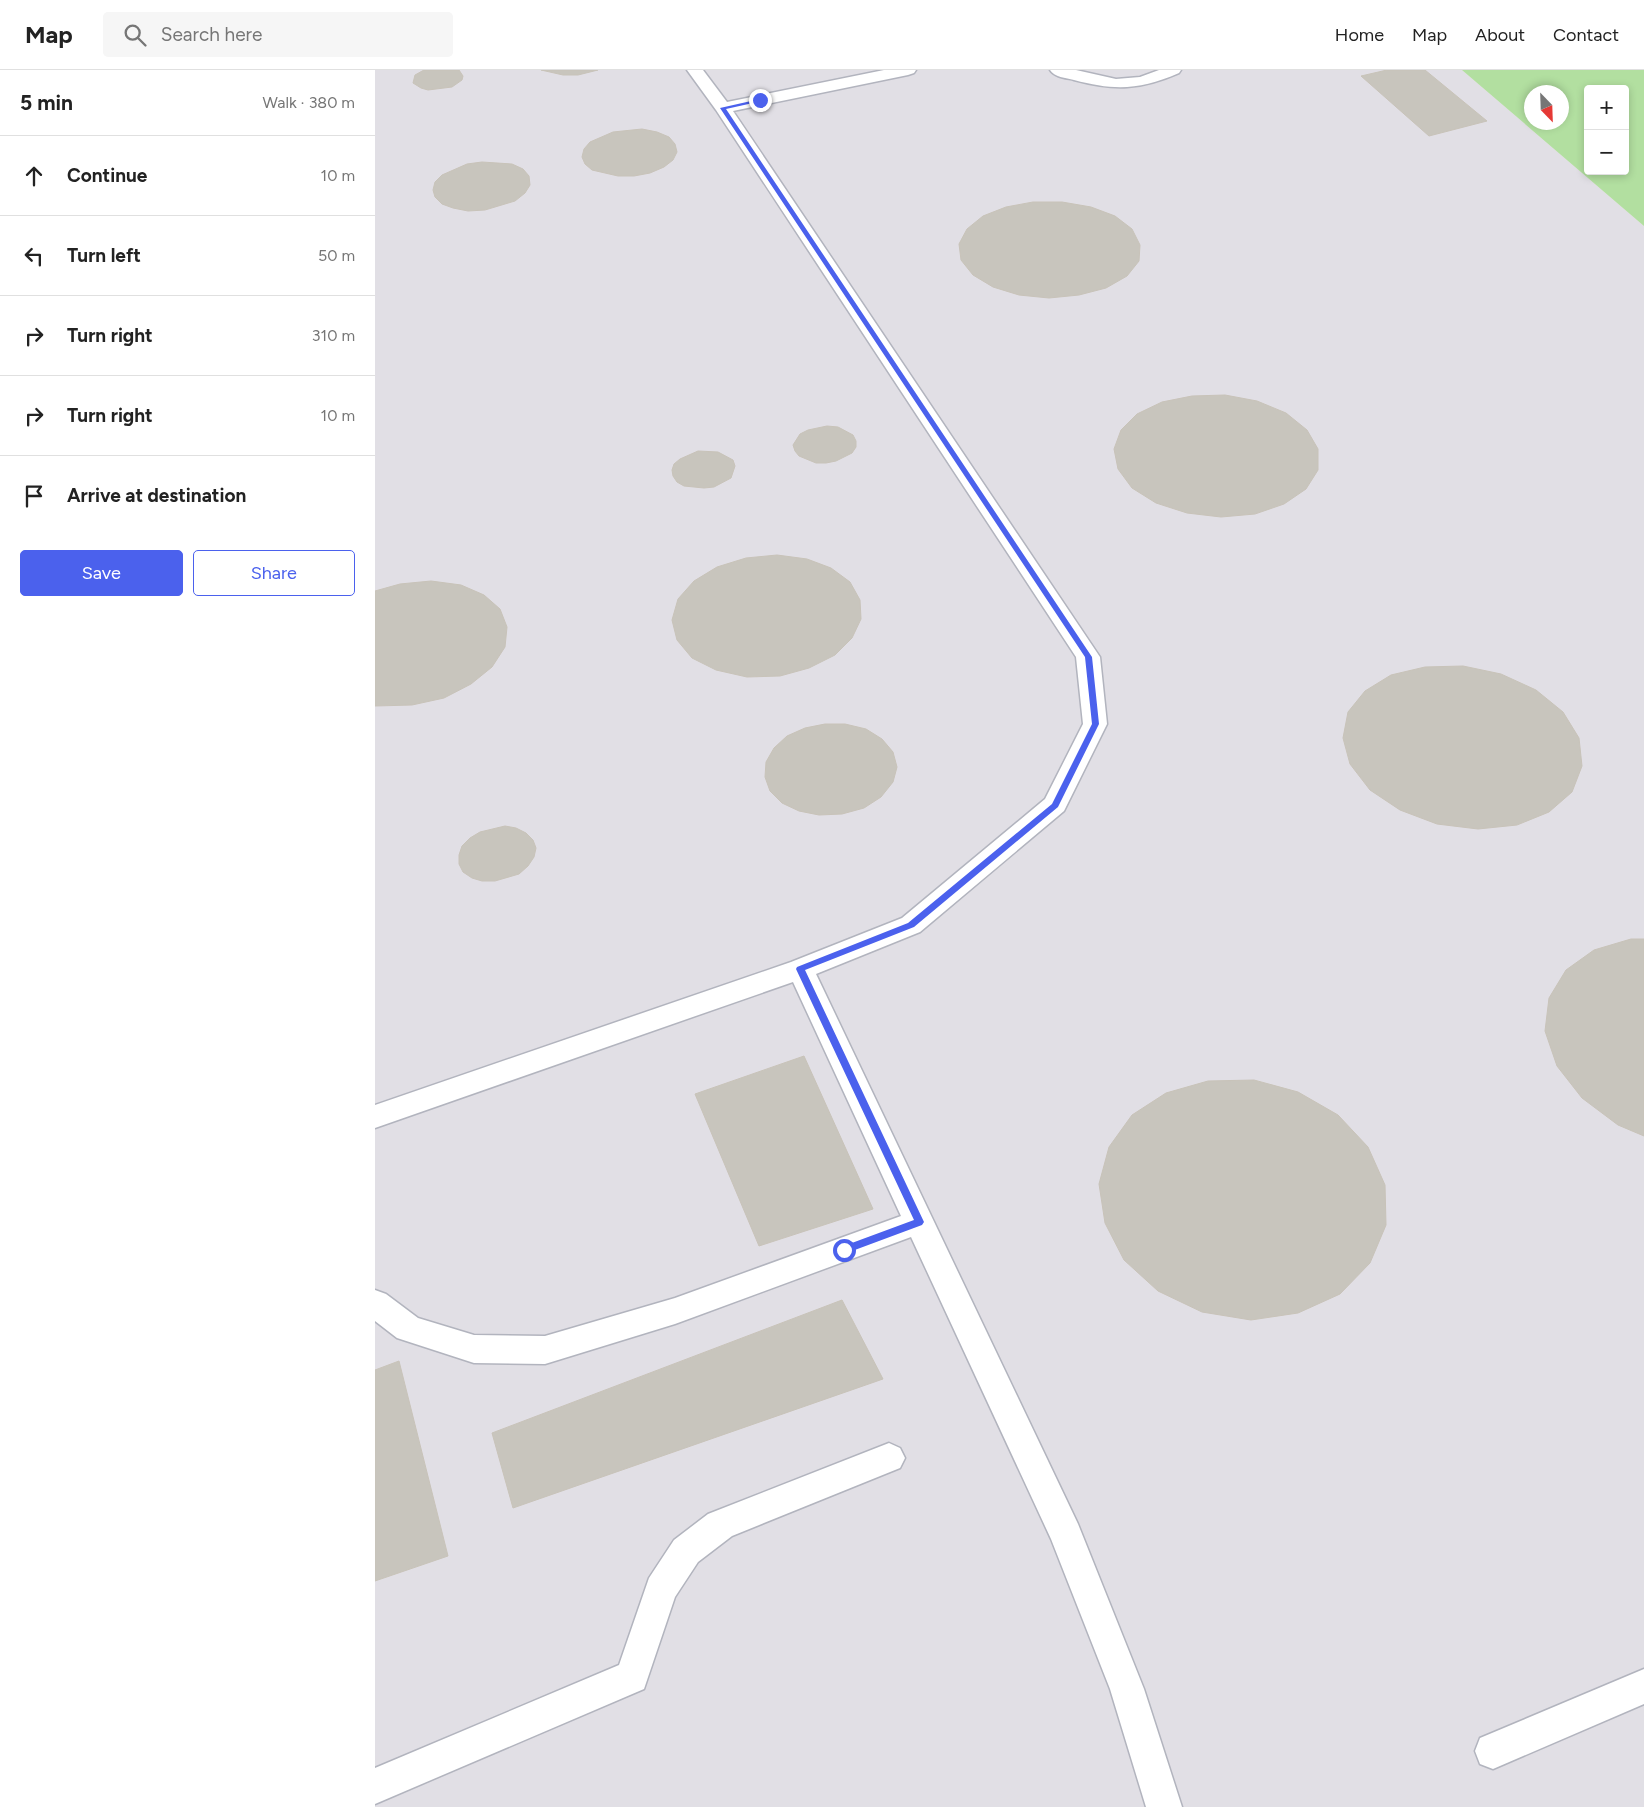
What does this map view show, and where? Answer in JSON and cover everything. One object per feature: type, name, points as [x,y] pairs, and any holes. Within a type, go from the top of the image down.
[{"type":"lane","points":[[375,1117],[800,969],[911,925],[1055,806],[1095,724],[1089,657],[723,108],[695,70]]},
{"type":"lane","points":[[723,108],[908,70]]},
{"type":"lane","points":[[1058,70],[1114,85],[1134,84],[1173,70]]},
{"type":"lane","points":[[800,969],[1067,1535],[1127,1689],[1164,1807]]},
{"type":"lane","points":[[375,1303],[408,1328],[474,1349],[545,1350],[675,1311],[919,1222]]},
{"type":"lane","points":[[375,1786],[633,1677],[661,1589],[686,1550],[720,1525],[889,1458]]},
{"type":"lane","points":[[1493,1751],[1644,1686]]},
{"type":"shaded area","points":[[375,70],[1462,70],[1524,123],[1524,130],[1532,130],[1644,226],[1644,1807],[375,1807]]},
{"type":"green space","points":[[1462,70],[1644,70],[1644,226],[1584,175],[1629,175],[1629,85],[1584,85],[1584,175],[1532,130],[1569,130],[1569,85],[1524,85],[1524,123]]},
{"type":"building","points":[[424,70],[459,70],[463,76],[462,80],[452,87],[428,90],[413,83],[415,75]]},
{"type":"building","points":[[541,70],[598,70],[578,75],[563,75]]},
{"type":"building","points":[[1387,70],[1425,70],[1487,121],[1429,136],[1361,76]]},
{"type":"building","points":[[642,129],[669,137],[675,144],[677,152],[673,160],[664,167],[650,173],[618,176],[592,170],[585,164],[582,157],[584,149],[590,142],[613,132]]},
{"type":"building","points":[[482,162],[512,164],[523,169],[529,176],[530,185],[525,193],[515,201],[485,210],[468,211],[453,208],[442,204],[435,197],[433,190],[435,182],[442,175],[467,164]]},
{"type":"building","points":[[1033,202],[1062,202],[1091,207],[1115,216],[1132,229],[1140,245],[1139,261],[1127,276],[1106,288],[1079,295],[1049,298],[1019,295],[993,287],[973,275],[961,260],[959,244],[967,229],[983,216],[1006,207]]},
{"type":"building","points":[[1225,395],[1257,401],[1286,413],[1307,430],[1318,449],[1318,470],[1306,489],[1284,504],[1255,514],[1221,517],[1187,513],[1156,503],[1132,488],[1118,469],[1114,449],[1121,430],[1137,414],[1162,402],[1192,396]]},
{"type":"building","points":[[827,426],[838,427],[853,435],[856,447],[852,453],[836,461],[826,463],[816,463],[799,456],[793,445],[800,434],[808,430]]},
{"type":"building","points":[[698,451],[718,452],[733,460],[735,466],[731,478],[714,487],[704,488],[684,486],[677,482],[672,470],[674,464],[680,459]]},
{"type":"building","points":[[777,555],[807,559],[831,568],[850,582],[860,600],[861,619],[852,638],[835,655],[809,668],[780,676],[747,677],[716,670],[692,658],[677,640],[672,620],[678,599],[694,581],[717,567],[746,558]]},
{"type":"building","points":[[431,581],[461,585],[484,595],[500,609],[507,627],[505,647],[492,667],[471,684],[444,698],[412,705],[375,706],[375,591],[400,584]]},
{"type":"building","points":[[1463,666],[1501,674],[1536,690],[1563,712],[1579,738],[1582,766],[1572,792],[1549,812],[1517,825],[1478,829],[1437,824],[1400,810],[1370,790],[1350,764],[1343,738],[1348,712],[1365,691],[1391,675],[1425,667]]},
{"type":"building","points":[[825,724],[845,724],[866,729],[882,739],[893,752],[897,767],[893,782],[881,797],[864,808],[842,814],[819,815],[799,811],[782,803],[770,791],[765,777],[766,762],[774,748],[787,736],[805,728]]},
{"type":"building","points":[[505,826],[516,828],[526,833],[533,840],[536,848],[534,857],[528,866],[519,874],[495,881],[482,881],[472,878],[463,872],[459,864],[462,846],[480,832]]},
{"type":"building","points":[[1631,939],[1644,939],[1644,1136],[1618,1125],[1582,1098],[1557,1066],[1545,1031],[1549,998],[1566,970],[1594,950]]},
{"type":"building","points":[[804,1056],[873,1209],[759,1246],[695,1094]]},
{"type":"building","points":[[1254,1080],[1298,1092],[1338,1115],[1368,1147],[1385,1185],[1386,1225],[1370,1263],[1340,1294],[1298,1313],[1251,1320],[1202,1312],[1158,1291],[1124,1260],[1105,1223],[1099,1184],[1109,1147],[1132,1115],[1166,1093],[1208,1081]]},
{"type":"building","points":[[842,1300],[883,1379],[513,1508],[492,1433]]},
{"type":"building","points":[[399,1361],[448,1556],[375,1581],[375,1370]]},
{"type":"route","points":[[760,100],[723,108],[1089,657],[1095,724],[1055,806],[911,925],[800,969],[919,1222],[844,1250]]}]
